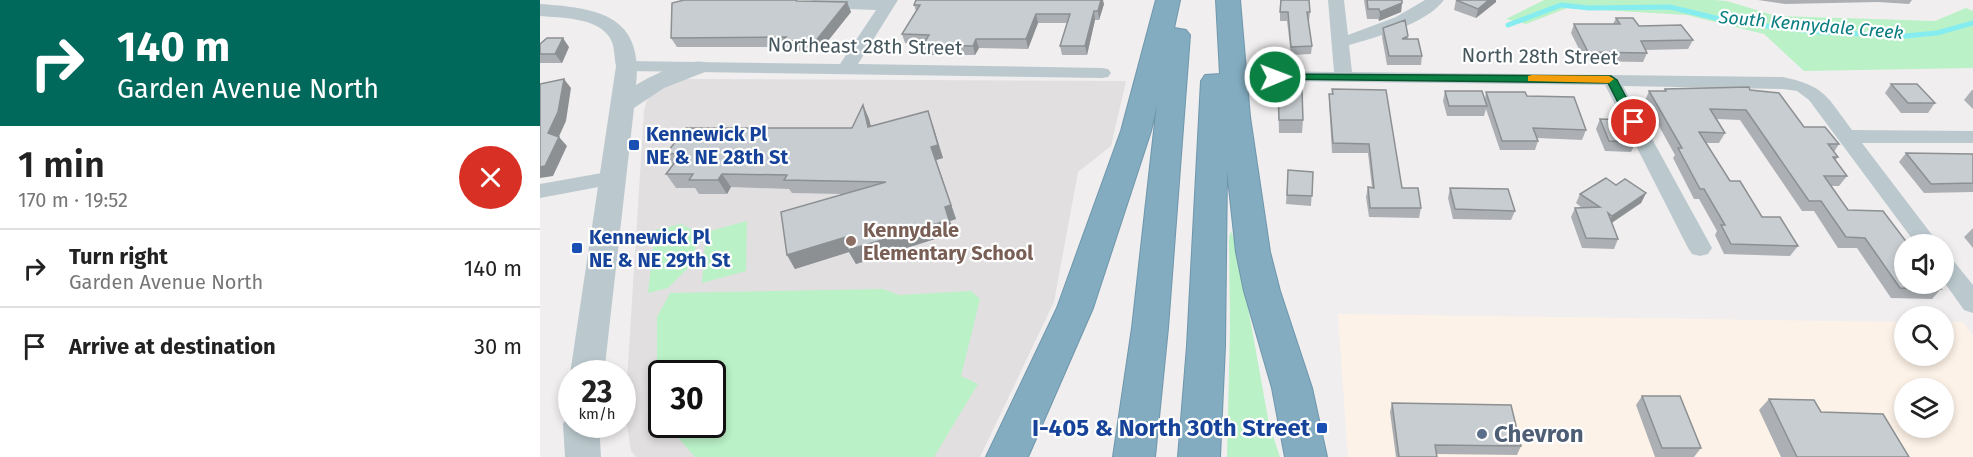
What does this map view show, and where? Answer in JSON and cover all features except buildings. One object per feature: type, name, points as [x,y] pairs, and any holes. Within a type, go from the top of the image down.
[{"type":"highway","points":[[1007,457],[1075,308],[1136,131],[1168,0]]},
{"type":"highway","points":[[1134,457],[1151,316],[1180,0]]},
{"type":"highway","points":[[1199,457],[1211,224],[1217,0]]},
{"type":"highway","points":[[1228,0],[1236,117],[1253,252],[1260,284],[1292,388],[1306,457]]},
{"type":"street","points":[[1336,0],[1343,76]]},
{"type":"street","points":[[1340,42],[1399,23],[1436,0]]},
{"type":"street","points":[[802,3],[888,2]]},
{"type":"street","points":[[846,68],[888,2]]},
{"type":"street","points":[[540,10],[588,17],[605,23],[618,33],[627,66],[589,360]]},
{"type":"street","name":"Northeast 28th Street","points":[[627,66],[1102,73]]},
{"type":"street","points":[[622,105],[656,83],[697,67]]},
{"type":"street","name":"North 28th Street","points":[[1275,77],[1343,76],[1783,83],[1803,87],[1816,96],[1845,136]]},
{"type":"street","points":[[1611,80],[1700,248]]},
{"type":"street","points":[[1845,136],[1973,137]]},
{"type":"street","points":[[1845,136],[1920,234]]},
{"type":"street","points":[[540,191],[613,178]]},
{"type":"street","points":[[1954,278],[1972,300]]},
{"type":"street","points":[[582,438],[583,457]]},
{"type":"shaded area","name":"Kennydale Elementary School","points":[[685,79],[1126,81],[1111,146],[1078,172],[1054,302],[980,457],[636,457],[631,451],[629,438],[636,438],[636,360],[628,360],[644,111],[647,100],[654,91]]},
{"type":"shaded area","points":[[1338,314],[1894,322],[1894,366],[1954,366],[1954,322],[1963,322],[1973,336],[1973,457],[1348,457]]},
{"type":"green space","points":[[1544,0],[1713,0],[1727,1],[1776,16],[1935,21],[1966,8],[1973,11],[1973,68],[1804,71],[1764,34],[1687,15],[1567,8],[1526,24],[1506,19]]},
{"type":"green space","points":[[747,221],[746,271],[702,283],[706,232]]},
{"type":"green space","points":[[681,224],[697,232],[694,262],[668,288],[648,293],[655,230]]},
{"type":"green space","points":[[1231,231],[1237,246],[1269,424],[1280,457],[1227,457],[1230,327],[1229,238]]},
{"type":"green space","points":[[883,289],[899,295],[971,291],[980,299],[961,376],[978,384],[934,457],[695,457],[678,438],[726,438],[726,360],[657,360],[657,317],[670,293]]},
{"type":"waterway","name":"South Kennydale Creek","points":[[1508,25],[1561,5],[1589,8],[1670,7],[1732,22],[1819,32],[1905,36],[1937,33],[1973,23]]},
{"type":"slow traffic","points":[[1532,78],[1609,79]]},
{"type":"place","name":"Kennewick Pl NE & NE 28th St","points":[[634,145]]},
{"type":"place","name":"Kennydale Elementary School","points":[[851,241]]},
{"type":"place","name":"Kennewick Pl NE & NE 29th St","points":[[577,248]]},
{"type":"place","name":"I-405 & North 30th Street","points":[[1322,428]]},
{"type":"place","name":"Chevron","points":[[1482,434]]},
{"type":"route","points":[[1275,77],[1611,80],[1634,122]]}]
